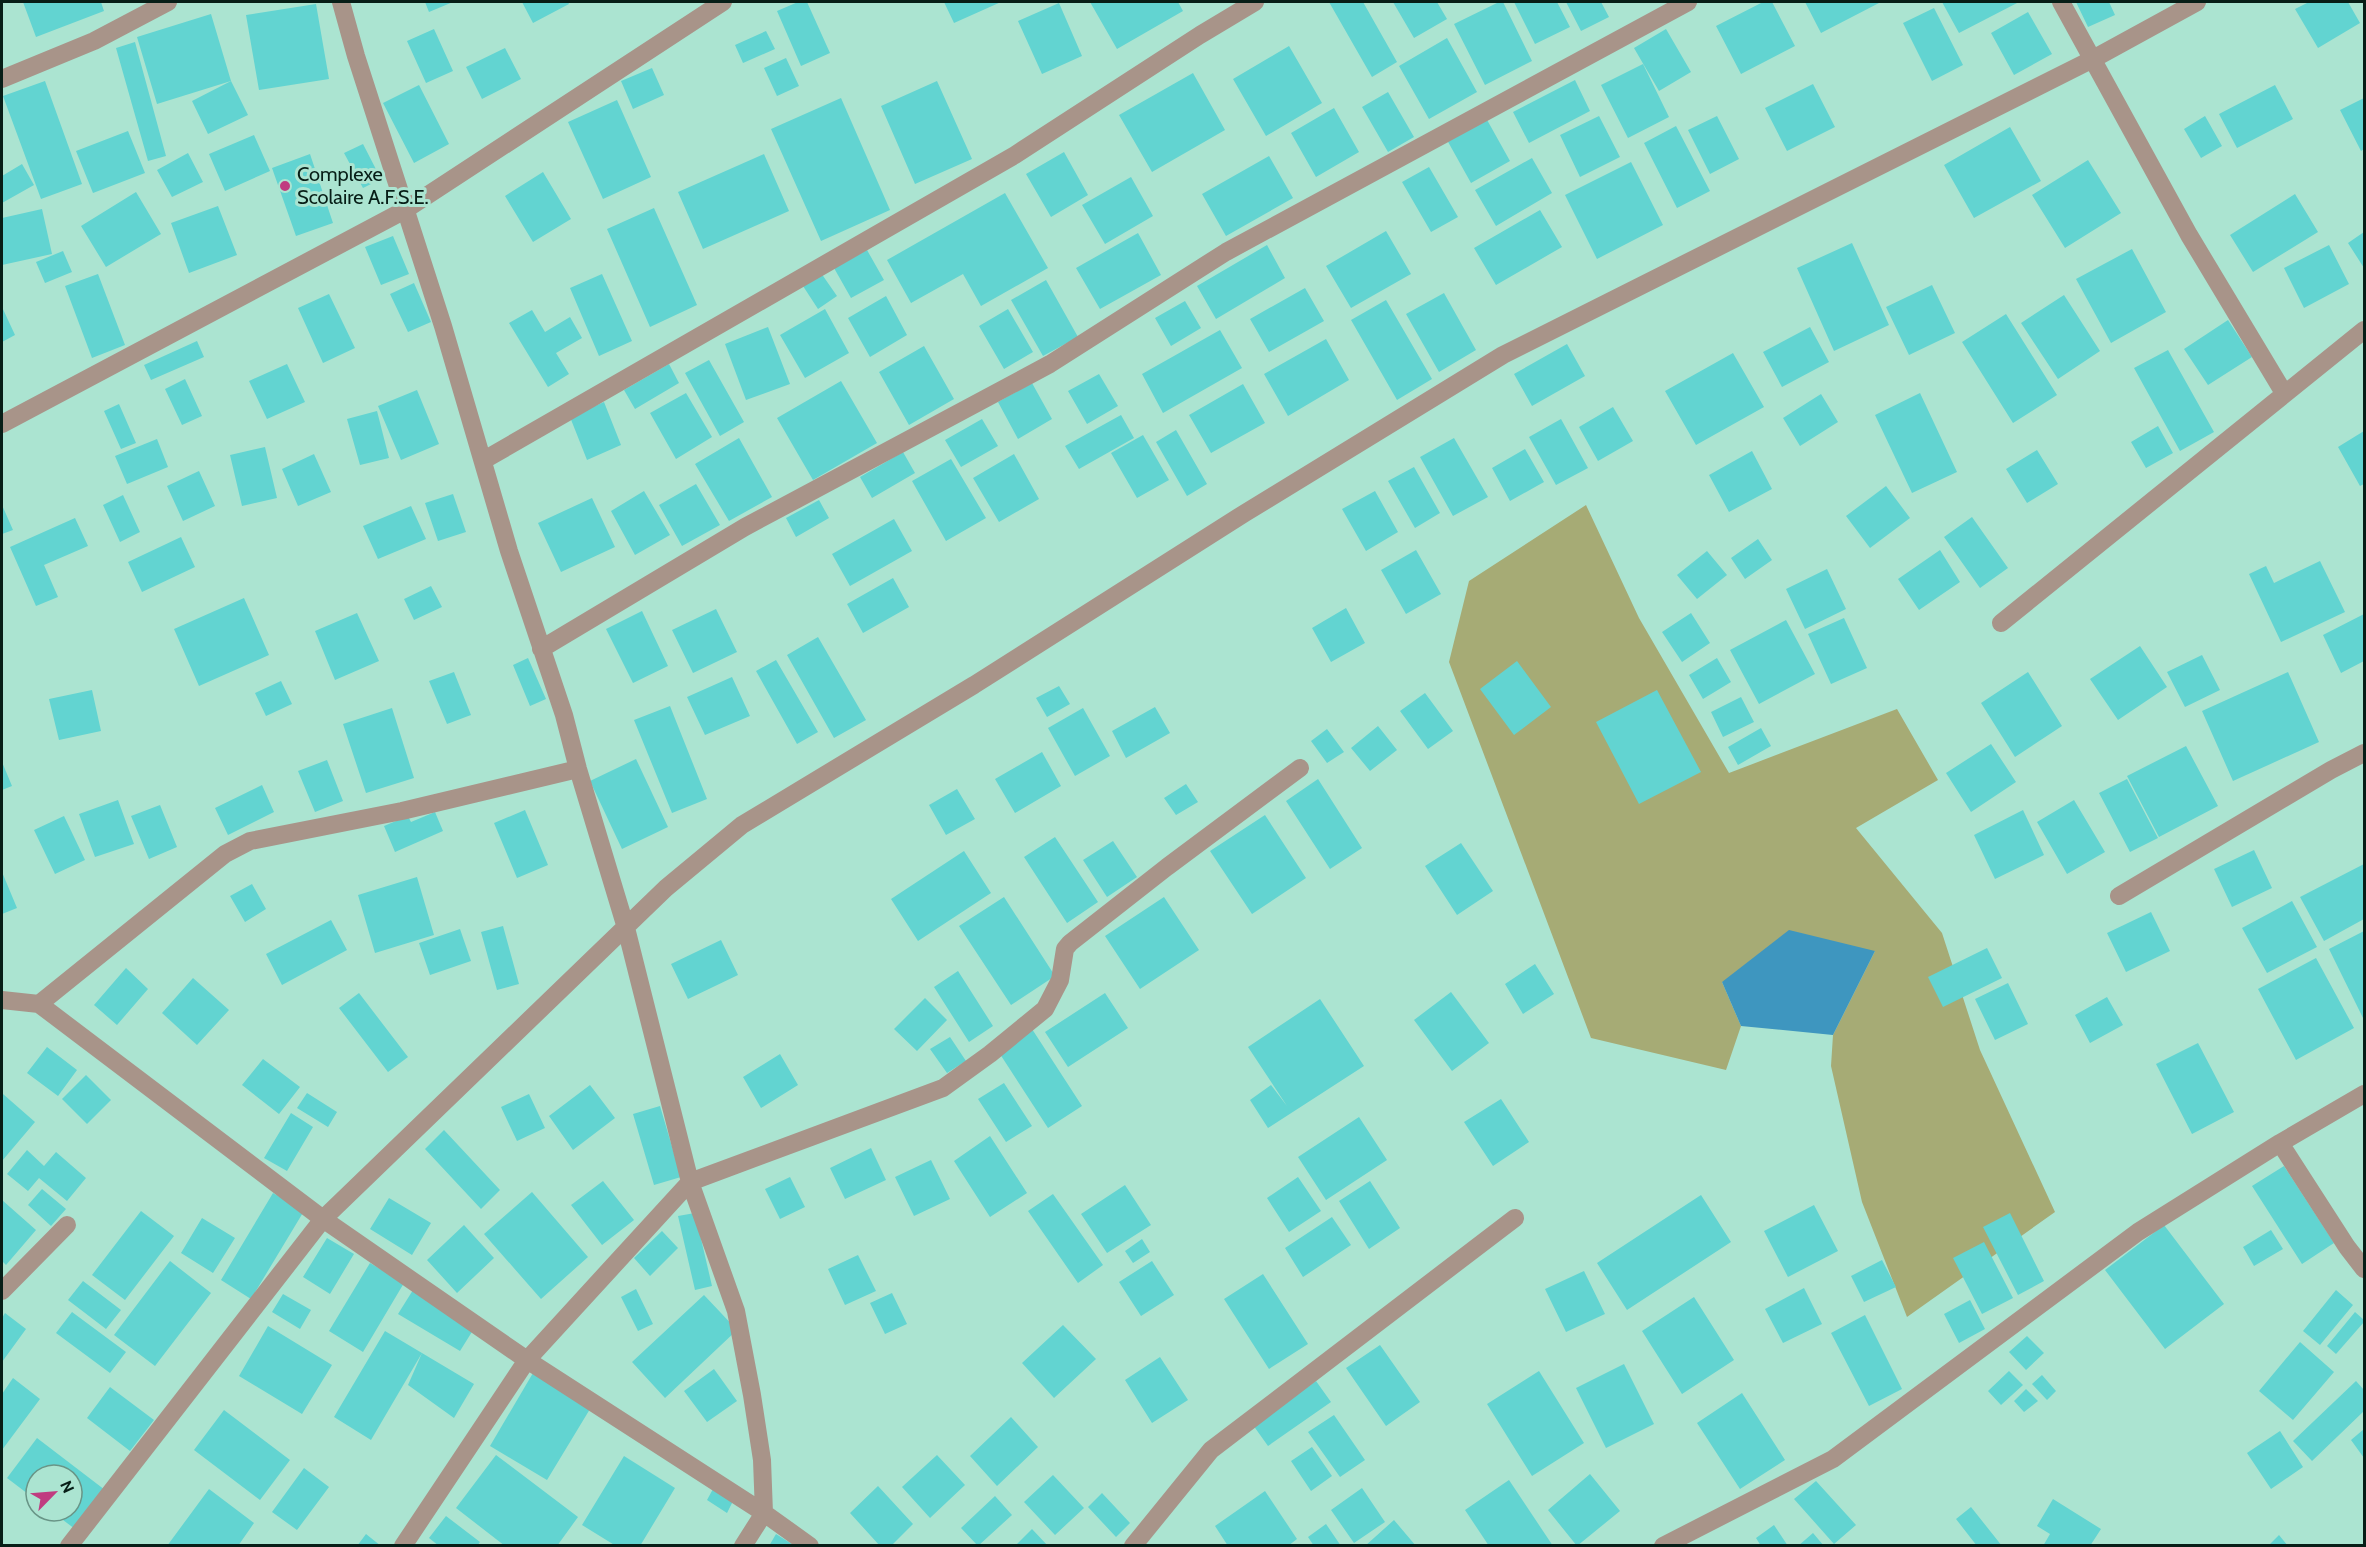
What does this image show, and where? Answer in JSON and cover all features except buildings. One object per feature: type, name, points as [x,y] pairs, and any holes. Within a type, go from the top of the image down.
[{"type":"street","points":[[2,79],[94,41],[168,2]]},
{"type":"street","points":[[341,2],[356,56],[443,326],[509,551],[564,715],[626,928],[690,1182],[736,1311],[762,1460],[764,1513],[743,1545]]},
{"type":"street","points":[[2,424],[405,210],[723,2]]},
{"type":"street","points":[[484,460],[1015,155],[1255,2]]},
{"type":"street","points":[[541,649],[745,527],[1050,364],[1226,252],[1688,2]]},
{"type":"street","points":[[2061,2],[2189,236],[2284,393]]},
{"type":"street","points":[[69,1545],[323,1219],[666,888],[742,825],[974,685],[1245,513],[1503,355],[2093,59],[2197,2]]},
{"type":"street","points":[[2001,622],[2364,330]]},
{"type":"street","points":[[2119,896],[2331,770],[2364,753]]},
{"type":"street","points":[[403,1545],[527,1360],[690,1182],[943,1088],[1046,1009],[1060,980],[1065,949],[1070,943],[1300,768]]},
{"type":"street","points":[[39,1004],[218,860],[250,842],[402,811],[578,769]]},
{"type":"street","points":[[2,1000],[39,1004],[323,1219],[527,1360],[810,1545]]},
{"type":"street","points":[[1663,1545],[1833,1459],[2138,1232],[2280,1143],[2364,1094]]},
{"type":"street","points":[[2280,1143],[2364,1269]]},
{"type":"street","points":[[1133,1545],[1211,1450],[1515,1218]]},
{"type":"street","points":[[2,1291],[67,1225]]},
{"type":"green space","points":[[1586,505],[1639,618],[1729,773],[1897,709],[1938,780],[1856,828],[1942,933],[1980,1050],[2055,1212],[1907,1317],[1862,1202],[1831,1066],[1833,1035],[1875,951],[1722,982],[1741,1026],[1726,1070],[1591,1038],[1449,662],[1469,581]]},
{"type":"water","points":[[1789,930],[1875,951],[1833,1035],[1741,1026],[1722,982]]},
{"type":"place","name":"Complexe Scolaire A.F.S.E.","points":[[285,186]]}]
